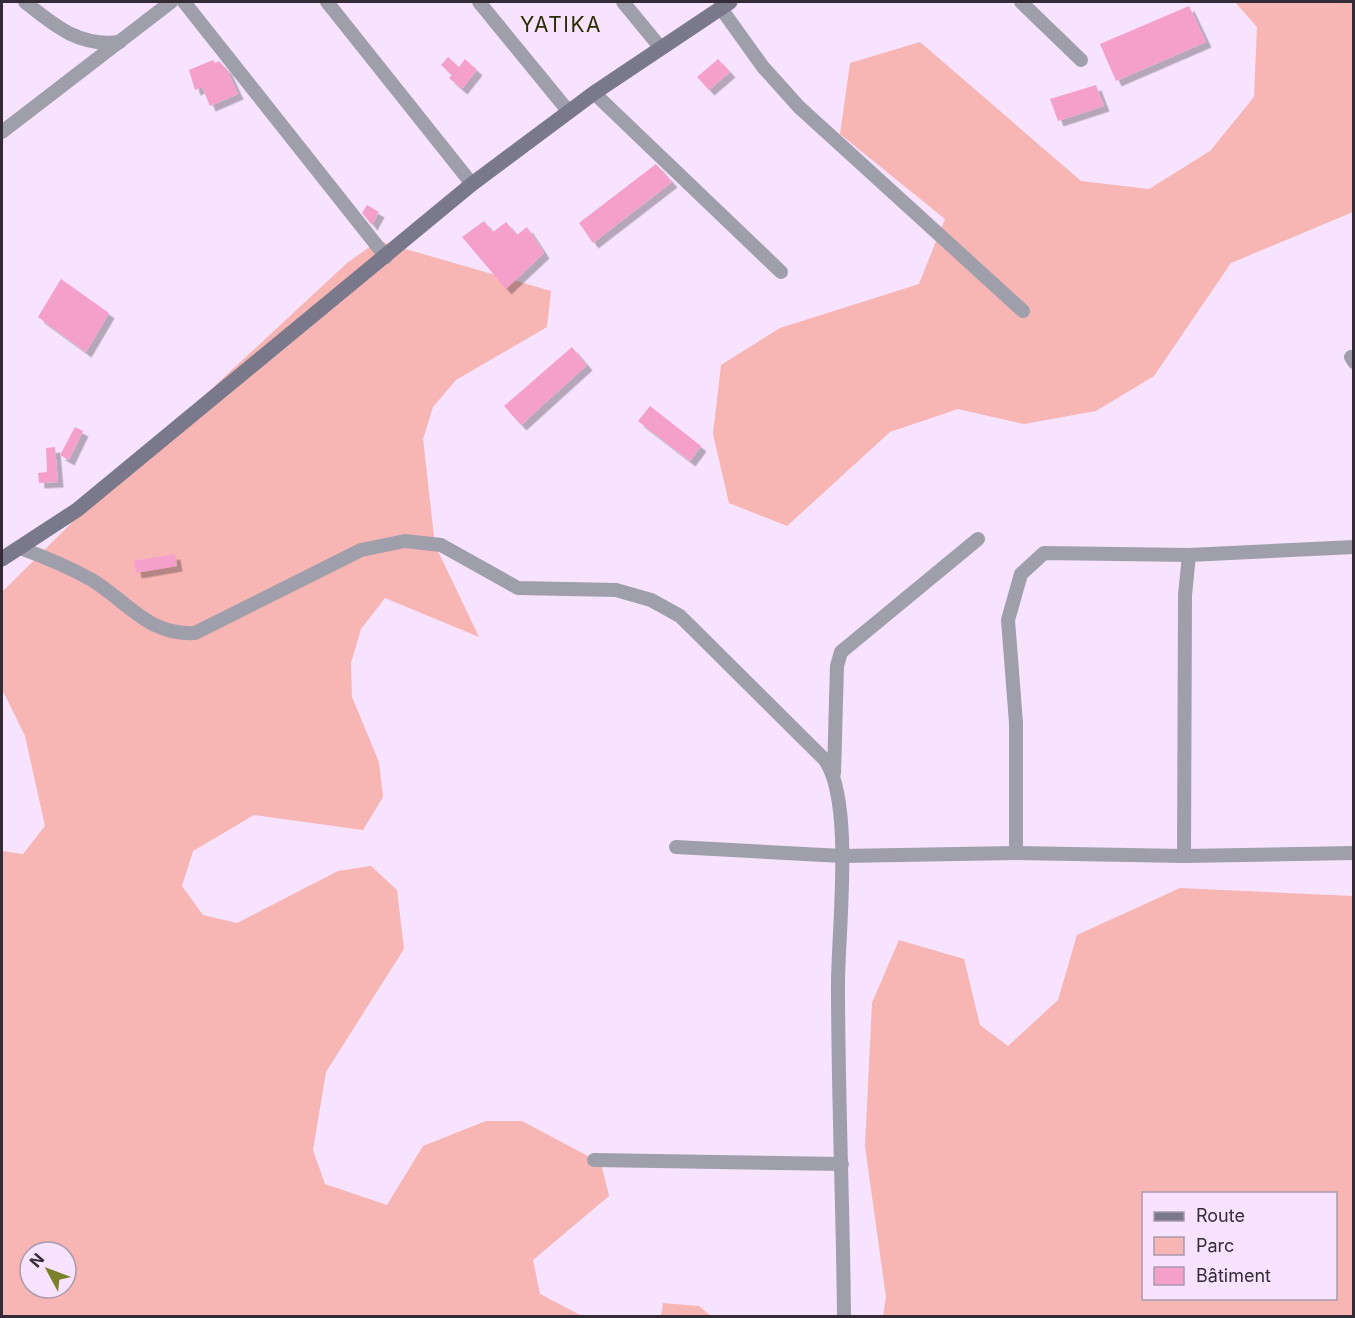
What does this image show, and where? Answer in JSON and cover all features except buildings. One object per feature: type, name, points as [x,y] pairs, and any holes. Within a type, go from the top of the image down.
[{"type":"main road","points":[[2,559],[77,510],[472,184],[594,93],[725,4]]},
{"type":"street","points":[[25,2],[48,21],[88,42],[120,42]]},
{"type":"street","points":[[2,132],[171,2]]},
{"type":"street","points":[[184,2],[386,257]]},
{"type":"street","points":[[327,2],[472,184]]},
{"type":"street","points":[[479,2],[569,112]]},
{"type":"street","points":[[623,2],[660,47]]},
{"type":"street","points":[[1021,2],[1081,60]]},
{"type":"street","points":[[725,4],[763,67],[799,107],[1023,311]]},
{"type":"street","points":[[594,93],[781,272]]},
{"type":"street","points":[[844,1317],[838,984],[842,856],[834,773],[837,666],[841,652],[978,539]]},
{"type":"street","points":[[20,548],[79,573],[159,629],[175,635],[195,633],[361,550],[405,541],[441,545],[518,588],[616,590],[651,600],[680,616],[825,760],[834,773]]},
{"type":"street","points":[[1016,853],[1017,723],[1008,621],[1021,574],[1044,553],[1189,555],[1353,547]]},
{"type":"street","points":[[1184,856],[1185,596],[1189,555]]},
{"type":"street","points":[[676,848],[842,856],[1016,853],[1184,856],[1353,853]]},
{"type":"street","points":[[594,1160],[842,1164]]},
{"type":"green space","points":[[1235,2],[1353,2],[1353,212],[1231,263],[1154,376],[1096,411],[1024,424],[958,409],[890,432],[787,526],[729,503],[713,434],[721,365],[780,328],[919,284],[945,219],[840,134],[850,63],[920,42],[1081,181],[1149,189],[1210,151],[1254,97],[1257,27]]},
{"type":"green space","points":[[378,241],[551,291],[547,327],[456,380],[433,407],[423,439],[435,545],[479,637],[385,598],[361,629],[351,663],[352,697],[379,762],[383,797],[363,830],[254,815],[193,851],[182,886],[203,915],[237,923],[338,871],[371,866],[397,890],[404,949],[326,1072],[313,1150],[325,1184],[387,1205],[423,1146],[486,1121],[522,1121],[601,1163],[609,1196],[533,1260],[540,1294],[582,1316],[2,1316],[2,851],[23,854],[45,826],[25,736],[2,689],[2,592],[136,459],[347,263]]},
{"type":"green space","points":[[1180,888],[1353,896],[1353,1316],[883,1316],[886,1297],[865,1146],[872,1003],[899,940],[964,959],[980,1025],[1008,1046],[1058,1000],[1077,935]]},
{"type":"green space","points":[[663,1303],[699,1306],[711,1316],[661,1316]]},
{"type":"district","name":"YATIKA","points":[[561,24]]}]
